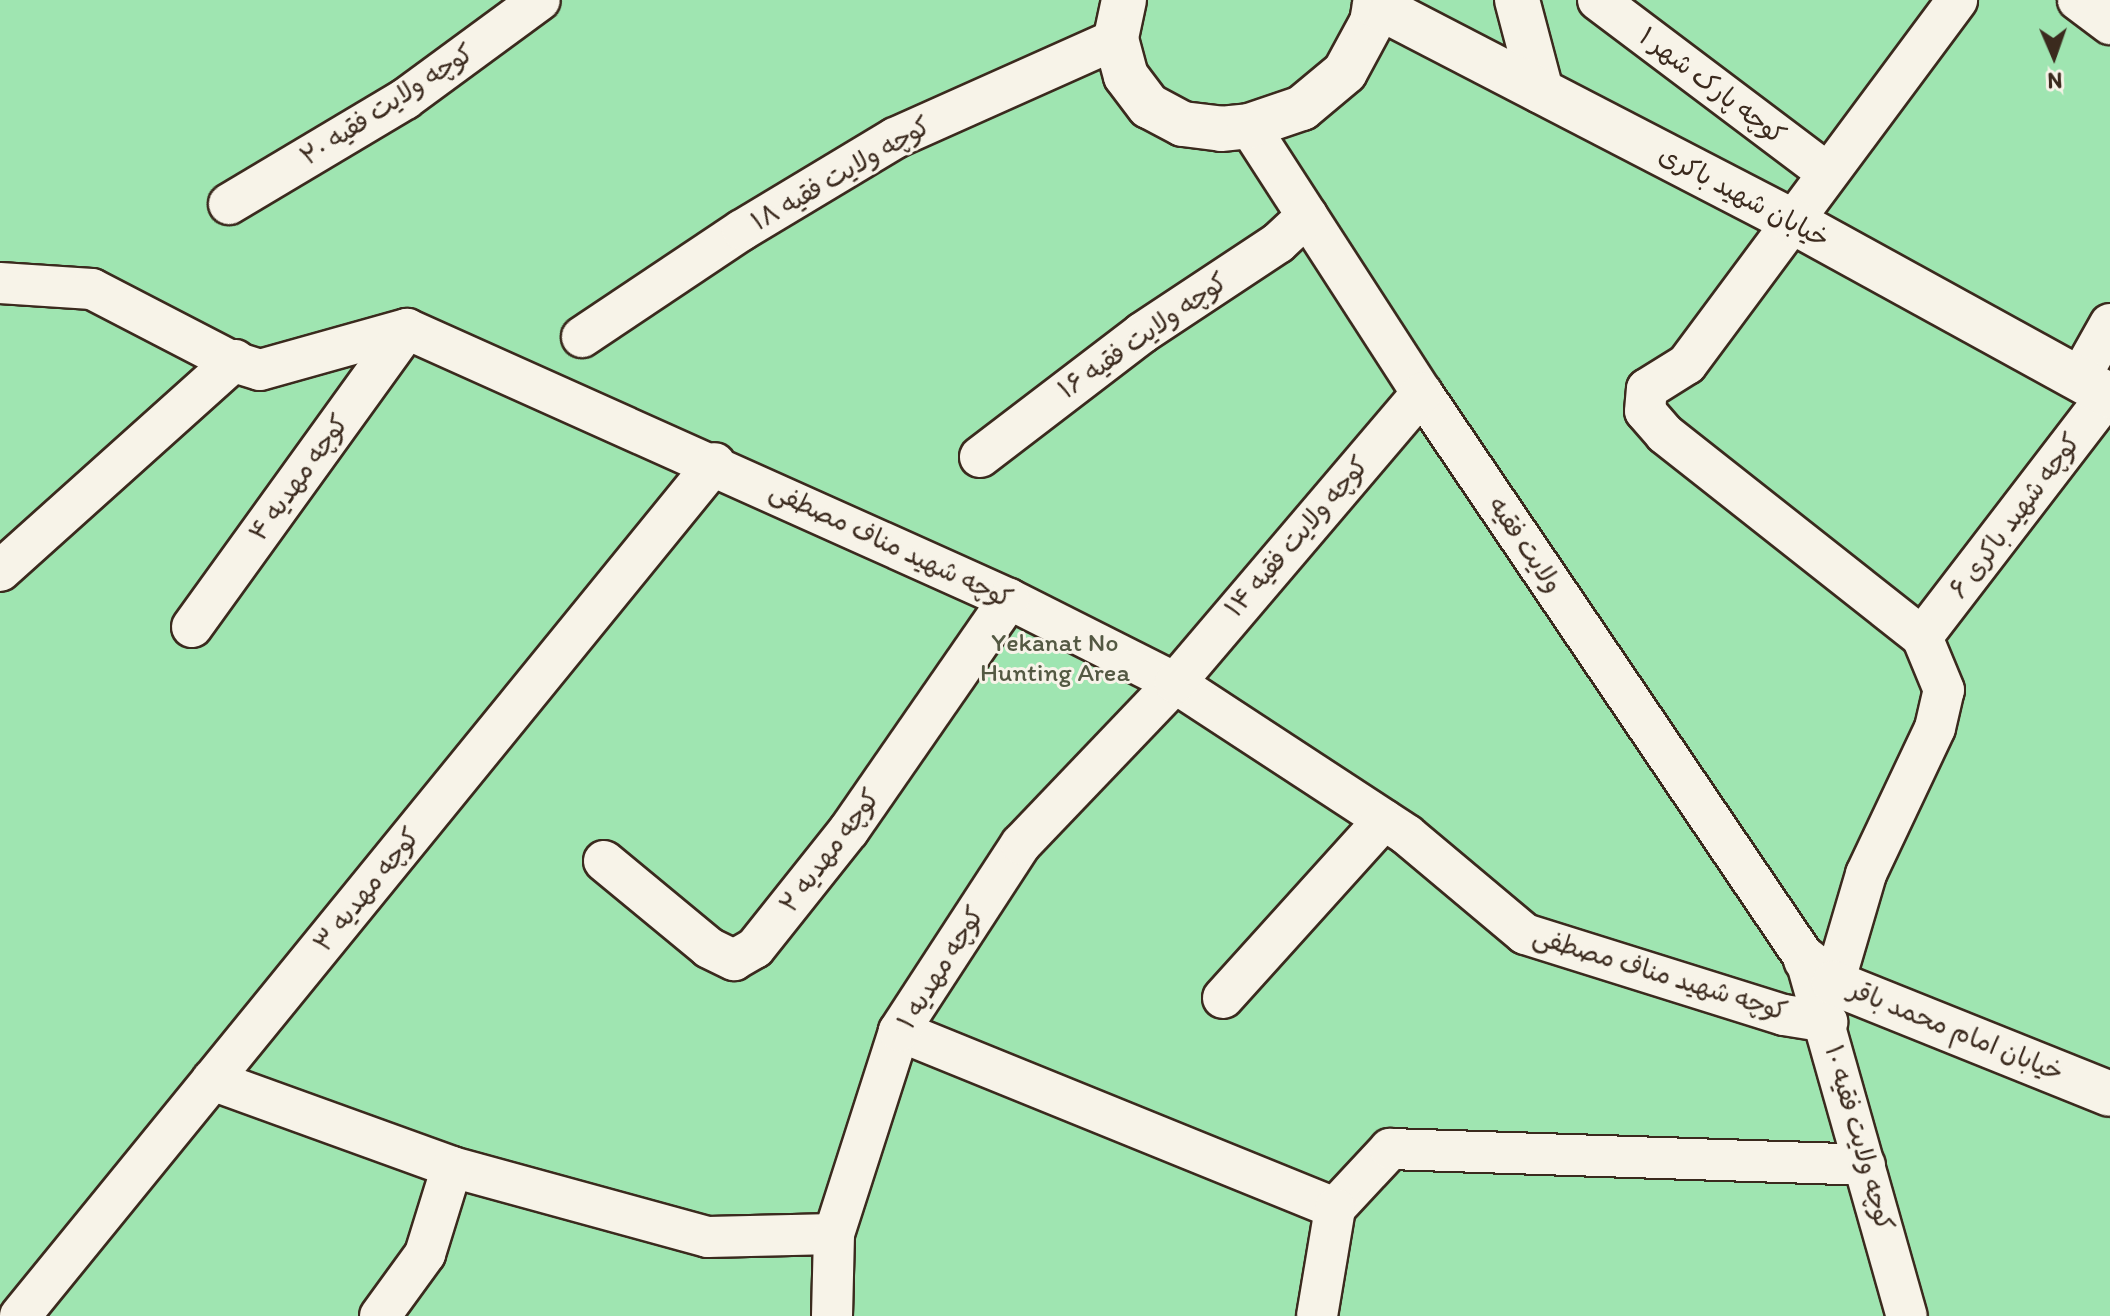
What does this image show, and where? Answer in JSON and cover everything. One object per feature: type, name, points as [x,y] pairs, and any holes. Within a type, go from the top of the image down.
[{"type":"main road","points":[[1093,0],[1120,20],[1126,76],[1149,106],[1183,124],[1249,126],[1302,108],[1345,72],[1376,2]]},
{"type":"main road","points":[[1517,0],[1541,91]]},
{"type":"main road","name":"خیابان شهید باکری","points":[[1376,2],[1790,220],[2099,390]]},
{"type":"main road","name":"خیابان امام محمد باقر","points":[[1822,988],[2107,1087]]},
{"type":"street","name":"کوچه ولایت فقیه ۲۰","points":[[229,204],[405,99],[540,0]]},
{"type":"street","name":"کوچه پارک شهر ۱","points":[[1598,0],[1826,172]]},
{"type":"street","points":[[1822,988],[1866,874],[1935,728],[1944,690],[1922,637],[1665,434],[1645,411],[1647,389],[1687,364],[1790,220],[1957,0]]},
{"type":"street","points":[[2078,0],[2110,24]]},
{"type":"street","name":"کوچه ولایت فقیه ۱۸","points":[[582,337],[895,138],[1120,20]]},
{"type":"street","name":"ولایت فقیه","points":[[1249,126],[1422,393],[1822,988]]},
{"type":"street","name":"کوچه ولایت فقیه ۱۶","points":[[980,457],[1142,333],[1278,243],[1307,216]]},
{"type":"street","points":[[0,283],[92,289],[260,370],[407,329]]},
{"type":"street","name":"کوچه شهید باکری ۶","points":[[1922,637],[2099,390],[2110,324]]},
{"type":"street","name":"کوچه شهید مناف مصطفی","points":[[407,329],[715,463],[1009,599],[1175,683],[1384,820],[1525,934],[1784,1015],[1822,988]]},
{"type":"street","name":"کوچه مهدیه ۴","points":[[192,627],[407,329]]},
{"type":"street","points":[[0,571],[235,360]]},
{"type":"street","name":"کوچه ولایت فقیه ۱۴","points":[[1175,683],[1422,393]]},
{"type":"street","name":"کوچه مهدیه ۳","points":[[20,1316],[715,463]]},
{"type":"street","name":"کوچه مهدیه ۲","points":[[604,861],[709,948],[734,960],[755,948],[849,830],[1009,599]]},
{"type":"street","name":"کوچه مهدیه ۱","points":[[832,1316],[834,1234],[899,1031],[1021,844],[1175,683]]},
{"type":"street","points":[[1223,998],[1384,820]]},
{"type":"street","name":"کوچه ولایت فقیه ۱۰","points":[[1822,988],[1865,1165],[1907,1316]]},
{"type":"street","points":[[899,1031],[1335,1208]]},
{"type":"street","points":[[212,1080],[452,1167],[708,1237],[834,1234]]},
{"type":"street","points":[[1317,1316],[1335,1208],[1390,1149],[1865,1165]]},
{"type":"street","points":[[380,1316],[425,1254],[452,1167]]},
{"type":"green space","name":"Yekanat No Hunting Area","points":[[0,0],[2110,0],[2110,1316],[0,1316]]}]
